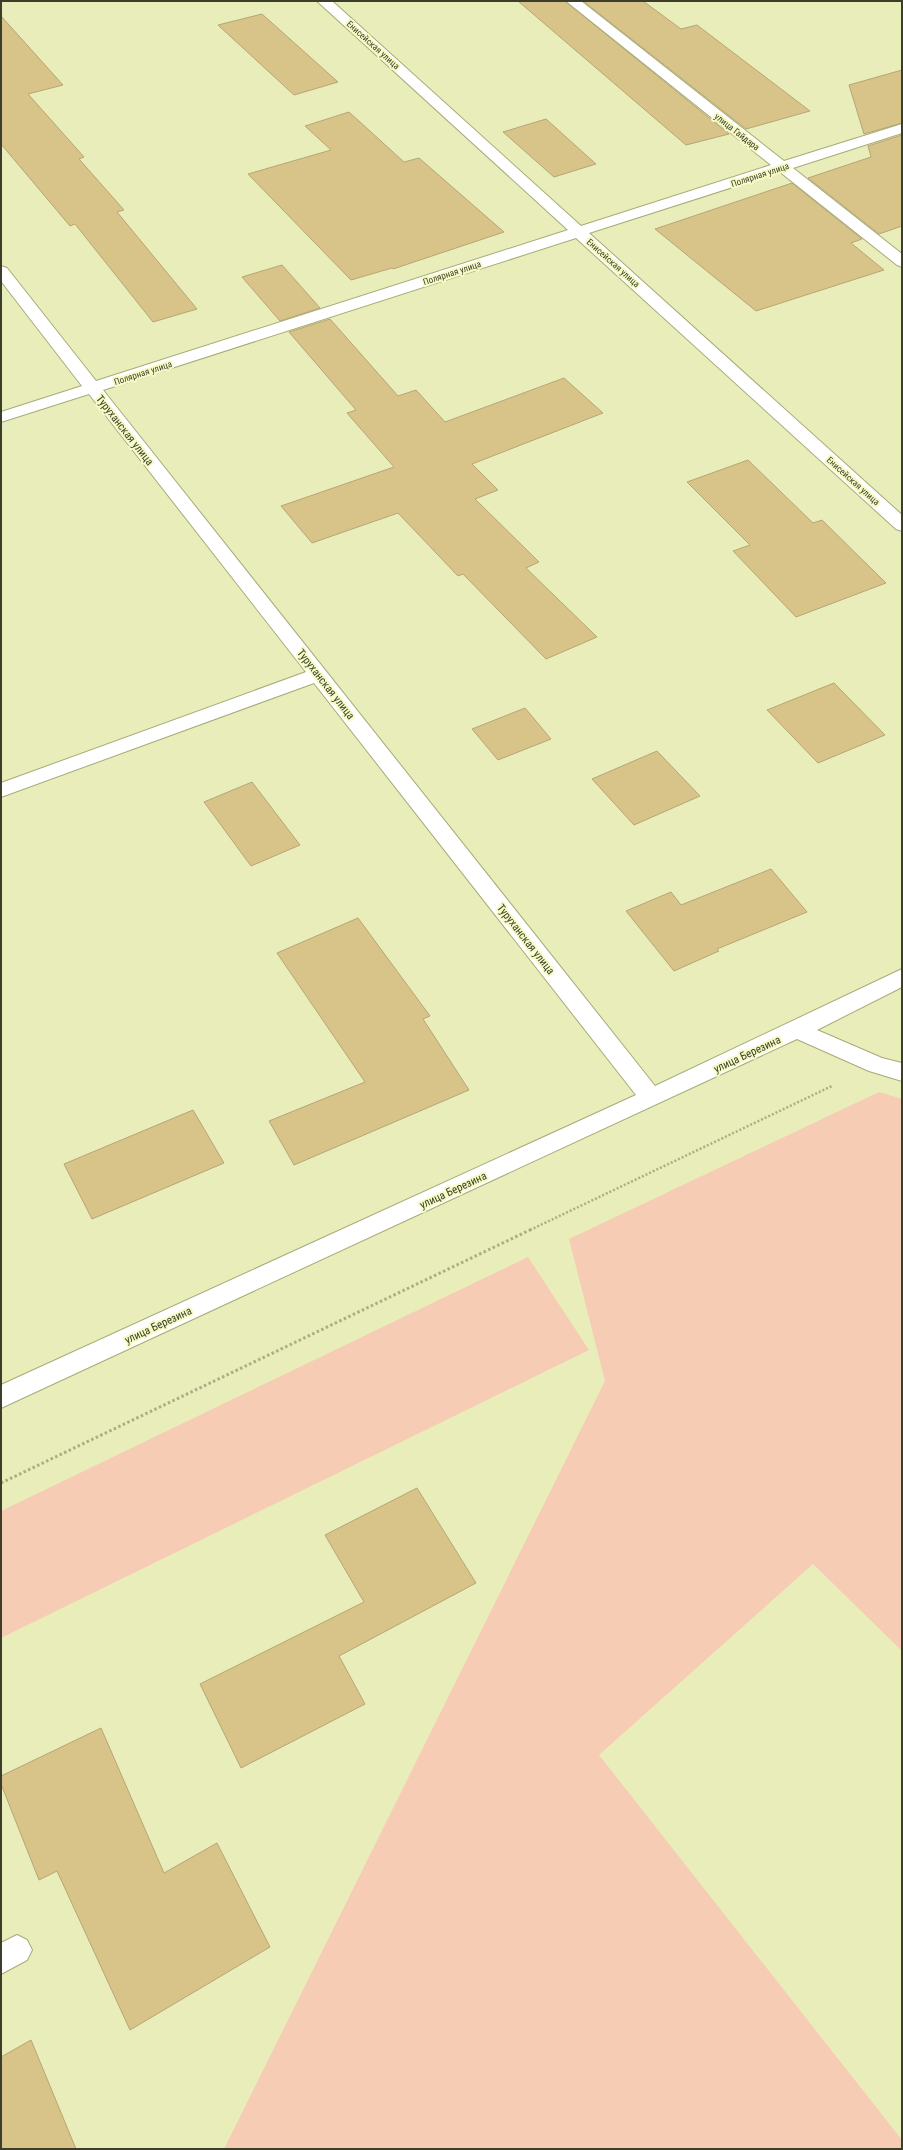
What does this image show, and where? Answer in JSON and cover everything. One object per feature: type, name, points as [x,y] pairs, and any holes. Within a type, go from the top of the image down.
[{"type":"street","name":"Енисейская улица","points":[[324,1],[902,525]]},
{"type":"street","name":"улица Гайдара","points":[[573,1],[902,262]]},
{"type":"street","name":"Полярная улица","points":[[1,417],[783,168],[902,128]]},
{"type":"street","name":"Туруханская улица","points":[[1,271],[92,389],[319,674],[651,1098]]},
{"type":"street","points":[[1,790],[319,674]]},
{"type":"street","name":"улица Березина","points":[[1,1397],[797,1030],[902,977]]},
{"type":"street","points":[[797,1030],[877,1065],[902,1072]]},
{"type":"path","points":[[1,1483],[877,1065]]},
{"type":"shaded area","points":[[879,1092],[902,1099],[902,1651],[813,1564],[599,1755],[902,2140],[902,2149],[224,2149],[605,1381],[569,1239]]},
{"type":"shaded area","points":[[528,1257],[589,1350],[1,1638],[1,1511]]},
{"type":"building","points":[[518,1],[565,1],[729,134],[686,145]]},
{"type":"building","points":[[583,1],[643,1],[681,29],[697,25],[810,111],[746,129]]},
{"type":"building","points":[[262,14],[338,82],[294,95],[218,25]]},
{"type":"building","points":[[1,16],[63,85],[28,94],[84,157],[79,159],[124,210],[117,212],[197,309],[153,322],[75,224],[70,226],[1,144]]},
{"type":"building","points":[[902,70],[902,123],[864,134],[849,85]]},
{"type":"building","points":[[349,112],[404,162],[419,158],[504,232],[393,269],[392,268],[351,280],[248,174],[331,150],[305,126]]},
{"type":"building","points":[[546,119],[596,164],[554,177],[503,132]]},
{"type":"building","points":[[902,135],[902,226],[879,234],[808,178],[871,157],[868,146]]},
{"type":"building","points":[[792,183],[862,239],[851,243],[884,270],[756,311],[655,229]]},
{"type":"building","points":[[282,265],[320,308],[280,321],[242,277]]},
{"type":"building","points":[[330,319],[398,396],[416,390],[445,422],[564,378],[603,413],[472,464],[498,490],[475,499],[539,562],[526,568],[597,637],[546,659],[463,574],[458,576],[398,513],[312,543],[281,506],[394,467],[347,413],[356,410],[289,332]]},
{"type":"building","points":[[748,460],[813,523],[822,520],[886,583],[796,617],[733,551],[750,545],[687,482]]},
{"type":"building","points":[[834,683],[885,735],[818,763],[767,710]]},
{"type":"building","points":[[525,708],[551,739],[498,760],[472,729]]},
{"type":"building","points":[[657,751],[700,796],[634,825],[592,779]]},
{"type":"building","points":[[252,782],[300,845],[251,866],[204,802]]},
{"type":"building","points":[[771,869],[807,912],[717,949],[719,951],[674,971],[626,911],[671,892],[681,905]]},
{"type":"building","points":[[358,918],[430,1016],[423,1019],[469,1090],[294,1165],[269,1121],[365,1082],[277,953]]},
{"type":"building","points":[[193,1110],[224,1163],[92,1219],[64,1164]]},
{"type":"building","points":[[417,1488],[476,1583],[339,1656],[365,1704],[241,1768],[200,1684],[364,1602],[325,1535]]},
{"type":"building","points":[[101,1728],[164,1873],[217,1843],[270,1947],[130,2030],[57,1871],[39,1880],[1,1784],[1,1776]]},
{"type":"building","points":[[31,2040],[76,2149],[1,2149],[1,2057]]}]
